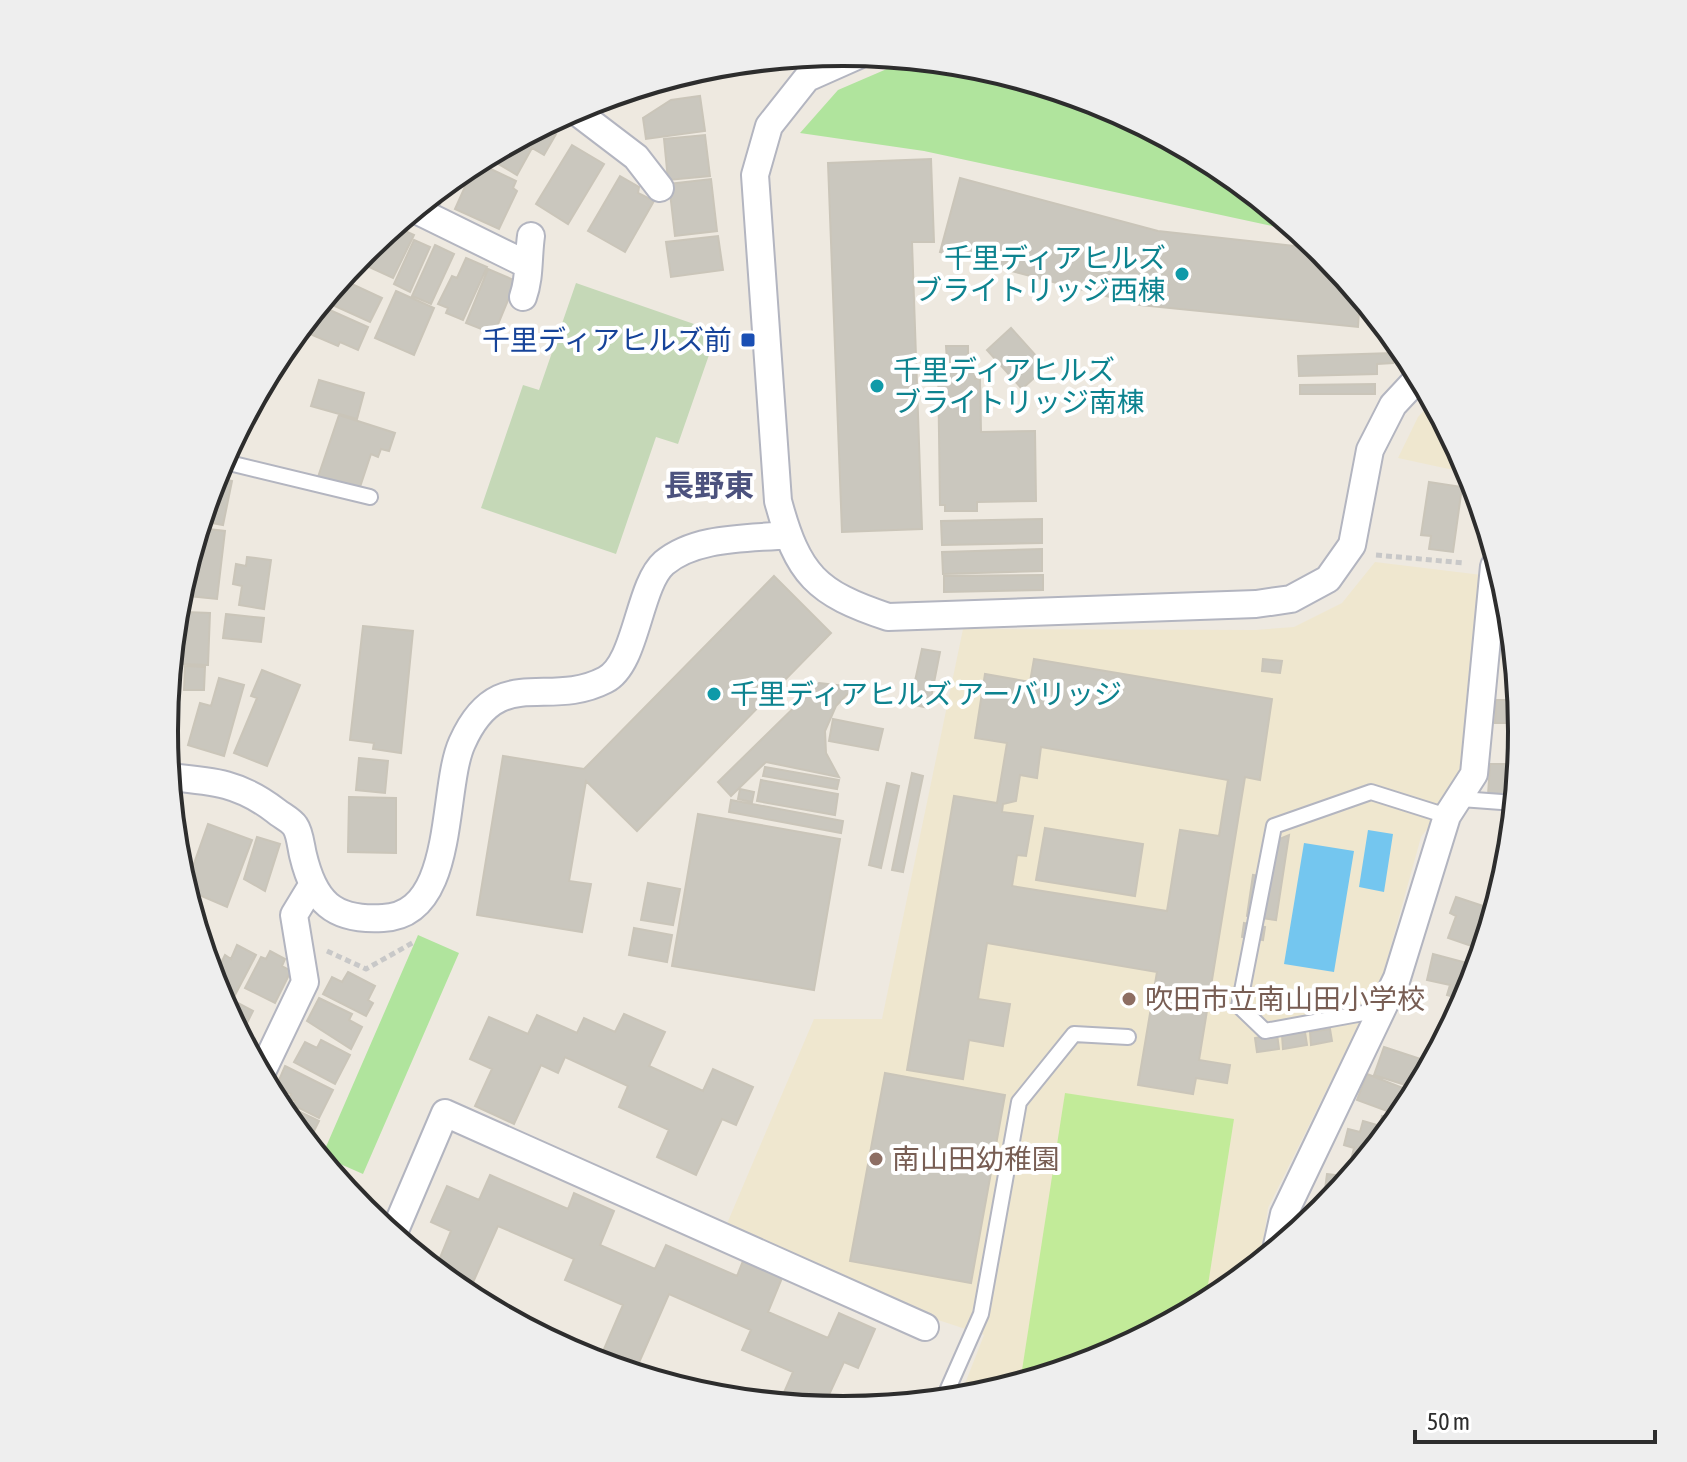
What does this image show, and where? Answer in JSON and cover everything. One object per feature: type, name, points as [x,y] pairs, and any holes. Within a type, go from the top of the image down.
[{"type":"street","points":[[833,66],[807,78],[769,126],[755,175],[778,501],[787,535],[807,574],[845,602],[888,617],[1256,604],[1291,599],[1328,579],[1352,545],[1370,450],[1393,405],[1411,386]]},
{"type":"street","points":[[586,119],[636,157],[660,188]]},
{"type":"street","points":[[425,214],[526,264]]},
{"type":"street","points":[[523,297],[528,283],[526,264],[531,236]]},
{"type":"street","points":[[180,778],[223,781],[259,798],[296,827],[311,887],[327,905],[349,915],[386,918],[411,907],[435,880],[461,744],[487,703],[523,690],[579,692],[610,678],[629,648],[644,600],[663,564],[698,545],[787,535]]},
{"type":"street","points":[[1280,1233],[1284,1214],[1397,978],[1454,807],[1474,774],[1493,590]]},
{"type":"street","points":[[267,1061],[305,982],[294,915],[311,887]]},
{"type":"street","points":[[398,1224],[445,1113],[925,1327]]},
{"type":"lane","points":[[235,464],[370,497]]},
{"type":"lane","points":[[1380,1010],[1265,1031],[1239,1006],[1274,826],[1371,792],[1454,807],[1504,804]]},
{"type":"lane","points":[[949,1387],[981,1314],[1019,1102],[1074,1034],[1128,1037]]},
{"type":"path","points":[[1369,554],[1487,563]]},
{"type":"path","points":[[320,947],[366,969],[416,941]]},
{"type":"shaded area","points":[[1425,410],[1455,470],[1398,458],[1418,417]]},
{"type":"shaded area","name":"吹田市立南山田小学校","points":[[1375,562],[1482,575],[1468,776],[1421,837],[1382,978],[1268,1208],[1262,1247],[1213,1284],[1138,1327],[1057,1361],[965,1384],[984,1335],[938,1320],[726,1226],[814,1019],[882,1019],[963,629],[1255,630],[1294,627],[1342,603]]},
{"type":"green space","points":[[890,67],[973,79],[1057,101],[1138,135],[1176,155],[1213,178],[1277,227],[924,151],[800,133],[838,90]]},
{"type":"green space","points":[[576,283],[717,332],[678,444],[656,437],[616,554],[481,508],[523,385],[539,390]]},
{"type":"green space","points":[[418,935],[459,953],[363,1174],[339,1164],[326,1147]]},
{"type":"green space","points":[[1065,1093],[1234,1119],[1208,1287],[1138,1327],[1057,1361],[1022,1371]]},
{"type":"water","points":[[1368,830],[1393,834],[1384,892],[1359,887]]},
{"type":"water","points":[[1304,843],[1354,851],[1334,972],[1284,964]]},
{"type":"building","points":[[700,96],[705,131],[646,139],[643,118],[671,100]]},
{"type":"building","points":[[556,134],[544,155],[532,148],[517,175],[497,163]]},
{"type":"building","points":[[705,135],[710,176],[668,180],[664,139]]},
{"type":"building","points":[[572,145],[604,164],[568,224],[536,204]]},
{"type":"building","name":"千里ディアヒルズ ブライトリッジ南棟","points":[[931,159],[934,242],[912,242],[922,529],[842,532],[828,163]]},
{"type":"building","points":[[489,168],[516,181],[513,188],[517,191],[499,229],[455,209],[466,183]]},
{"type":"building","points":[[620,176],[639,187],[638,193],[654,201],[625,252],[588,231]]},
{"type":"building","name":"千里ディアヒルズ ブライトリッジ西棟","points":[[960,178],[1158,231],[1299,247],[1359,312],[1358,327],[1140,305],[940,252]]},
{"type":"building","points":[[711,179],[717,231],[675,236],[669,184]]},
{"type":"building","points":[[405,231],[414,235],[393,278],[368,267]]},
{"type":"building","points":[[718,236],[723,270],[671,277],[666,242]]},
{"type":"building","points":[[414,240],[430,247],[410,292],[394,284]]},
{"type":"building","points":[[435,245],[454,254],[431,304],[412,296]]},
{"type":"building","points":[[466,258],[487,267],[463,320],[446,313],[448,308],[438,304],[452,276],[457,278]]},
{"type":"building","points":[[488,269],[516,281],[494,334],[466,323]]},
{"type":"building","points":[[352,284],[382,298],[370,322],[333,305]]},
{"type":"building","points":[[396,291],[434,308],[414,355],[375,338]]},
{"type":"building","points":[[330,310],[368,327],[358,350],[340,342],[338,346],[310,334]]},
{"type":"building","points":[[1011,328],[1046,367],[1022,389],[987,350]]},
{"type":"building","points":[[946,346],[968,346],[968,357],[975,357],[975,379],[980,379],[981,432],[1035,431],[1036,501],[977,502],[977,511],[945,511],[945,505],[940,505],[938,362],[947,362]]},
{"type":"building","points":[[1390,353],[1393,363],[1377,364],[1377,374],[1299,376],[1298,356]]},
{"type":"building","points":[[319,380],[364,393],[357,419],[311,406]]},
{"type":"building","points":[[1375,384],[1375,394],[1300,394],[1300,385]]},
{"type":"building","points":[[339,415],[395,433],[389,451],[381,449],[378,457],[371,454],[359,490],[318,477]]},
{"type":"building","points":[[228,480],[232,481],[223,525],[212,523]]},
{"type":"building","points":[[1429,482],[1462,487],[1453,552],[1429,549],[1431,536],[1421,535]]},
{"type":"building","points":[[1042,519],[1042,543],[942,545],[941,521]]},
{"type":"building","points":[[210,529],[225,531],[217,599],[192,596]]},
{"type":"building","points":[[1042,549],[1042,571],[943,574],[942,552]]},
{"type":"building","points":[[247,557],[271,560],[264,609],[239,605],[242,586],[233,584],[236,564],[246,566]]},
{"type":"building","points":[[1043,575],[1043,590],[944,592],[944,576]]},
{"type":"building","name":"千里ディアヒルズ アーバリッジ","points":[[774,576],[831,633],[637,831],[586,781],[569,881],[591,884],[582,932],[477,915],[503,756],[584,769]]},
{"type":"building","points":[[189,612],[210,613],[208,665],[182,664]]},
{"type":"building","points":[[226,614],[264,618],[261,642],[223,638]]},
{"type":"building","points":[[363,626],[413,631],[401,753],[373,749],[374,743],[350,740]]},
{"type":"building","points":[[922,649],[940,652],[929,708],[910,704]]},
{"type":"building","points":[[1034,659],[1272,699],[1260,780],[1245,777],[1199,1060],[1230,1065],[1227,1083],[1196,1078],[1193,1094],[1138,1085],[1157,972],[987,943],[978,999],[1010,1004],[1003,1046],[969,1040],[963,1079],[907,1070],[954,796],[997,803],[1007,743],[975,738],[985,674],[1030,682]],"holes":[[[1041,747],[1228,780],[1219,836],[1180,830],[1167,911],[1012,886],[1017,855],[1026,856],[1033,816],[1002,812],[1003,804],[1016,801],[1020,775],[1037,778]]]},
{"type":"building","points":[[1263,659],[1282,661],[1280,673],[1262,671]]},
{"type":"building","points":[[185,666],[205,667],[204,690],[184,690]]},
{"type":"building","points":[[262,670],[300,685],[267,766],[234,753],[257,698],[251,696]]},
{"type":"building","points":[[219,678],[244,685],[224,756],[188,745],[200,703],[211,706]]},
{"type":"building","points":[[819,683],[854,687],[836,706],[825,731],[826,753],[839,777],[766,762],[731,796],[718,782]]},
{"type":"building","points":[[1496,700],[1507,700],[1508,723],[1495,723]]},
{"type":"building","points":[[833,719],[883,729],[878,750],[829,741]]},
{"type":"building","points":[[359,758],[388,761],[385,793],[356,790]]},
{"type":"building","points":[[1490,764],[1507,764],[1505,796],[1488,795]]},
{"type":"building","points":[[765,767],[839,780],[837,789],[763,776]]},
{"type":"building","points":[[912,773],[923,776],[903,872],[892,870]]},
{"type":"building","points":[[761,780],[838,794],[835,815],[757,801]]},
{"type":"building","points":[[887,783],[899,786],[881,868],[869,865]]},
{"type":"building","points":[[740,789],[754,792],[752,802],[738,799]]},
{"type":"building","points":[[349,797],[396,798],[396,853],[348,852]]},
{"type":"building","points":[[731,800],[843,821],[841,833],[729,812]]},
{"type":"building","points":[[698,814],[840,839],[814,990],[672,966]]},
{"type":"building","points":[[208,824],[252,840],[227,907],[199,895],[193,868]]},
{"type":"building","points":[[1045,828],[1143,844],[1135,896],[1036,880]]},
{"type":"building","points":[[1289,835],[1276,920],[1247,916],[1253,875],[1260,876],[1265,845]]},
{"type":"building","points":[[257,837],[280,844],[265,891],[244,879]]},
{"type":"building","points":[[648,883],[680,889],[673,925],[641,920]]},
{"type":"building","points":[[1456,897],[1485,907],[1472,946],[1448,938],[1456,916],[1450,913]]},
{"type":"building","points":[[1244,923],[1265,927],[1263,940],[1242,937]]},
{"type":"building","points":[[634,928],[672,935],[667,962],[629,955]]},
{"type":"building","points":[[237,945],[256,955],[234,997],[221,963],[225,955],[231,959]]},
{"type":"building","points":[[270,951],[285,959],[282,966],[291,971],[275,1003],[245,988],[261,957],[266,959]]},
{"type":"building","points":[[1433,954],[1466,963],[1453,997],[1447,995],[1450,985],[1427,980]]},
{"type":"building","points":[[348,972],[375,986],[368,1000],[373,1003],[366,1016],[323,994],[332,977],[342,982]]},
{"type":"building","points":[[319,998],[352,1014],[349,1020],[362,1027],[351,1049],[307,1021]]},
{"type":"building","points":[[237,1002],[253,1011],[247,1024]]},
{"type":"building","points":[[624,1014],[665,1032],[649,1066],[703,1091],[713,1069],[753,1087],[736,1125],[722,1119],[696,1175],[657,1157],[669,1130],[619,1107],[628,1086],[565,1057],[558,1073],[541,1065],[514,1124],[475,1106],[492,1069],[470,1059],[489,1017],[528,1034],[537,1015],[577,1033],[584,1018],[615,1032]]},
{"type":"building","points":[[1330,1029],[1332,1041],[1311,1045],[1310,1032]]},
{"type":"building","points":[[1305,1032],[1307,1045],[1283,1049],[1282,1035]]},
{"type":"building","points":[[1277,1034],[1279,1049],[1257,1052],[1255,1038]]},
{"type":"building","points":[[321,1040],[350,1055],[335,1084],[294,1062],[305,1042],[317,1048]]},
{"type":"building","points":[[1384,1047],[1422,1059],[1406,1085],[1374,1075]]},
{"type":"building","points":[[285,1066],[333,1090],[319,1118],[295,1106],[295,1101],[289,1097],[291,1094],[279,1080]]},
{"type":"building","points":[[885,1073],[1005,1095],[971,1283],[850,1261]]},
{"type":"building","points":[[1367,1074],[1404,1088],[1388,1111],[1357,1100]]},
{"type":"building","points":[[300,1113],[319,1121],[313,1132]]},
{"type":"building","points":[[1363,1121],[1378,1125],[1351,1159],[1354,1148],[1344,1145],[1348,1129],[1360,1132]]},
{"type":"building","points":[[1327,1174],[1337,1175],[1325,1189]]},
{"type":"building","points":[[490,1175],[568,1209],[574,1193],[614,1211],[600,1245],[655,1269],[666,1245],[737,1276],[743,1261],[782,1278],[768,1312],[828,1338],[839,1313],[875,1329],[858,1368],[844,1362],[829,1396],[784,1393],[793,1372],[742,1350],[751,1330],[669,1294],[639,1364],[630,1361],[603,1351],[623,1305],[565,1280],[574,1259],[498,1226],[473,1283],[439,1259],[451,1231],[431,1222],[447,1186],[479,1200]]},
{"type":"place","name":"千里ディアヒルズ ブライトリッジ西棟","points":[[1182,274]]},
{"type":"place","name":"千里ディアヒルズ前","points":[[748,340]]},
{"type":"place","name":"千里ディアヒルズ ブライトリッジ南棟","points":[[877,386]]},
{"type":"place","name":"千里ディアヒルズ アーバリッジ","points":[[714,694]]},
{"type":"place","name":"吹田市立南山田小学校","points":[[1129,999]]},
{"type":"place","name":"南山田幼稚園","points":[[876,1159]]},
{"type":"district","name":"長野東","points":[[709,485]]}]
